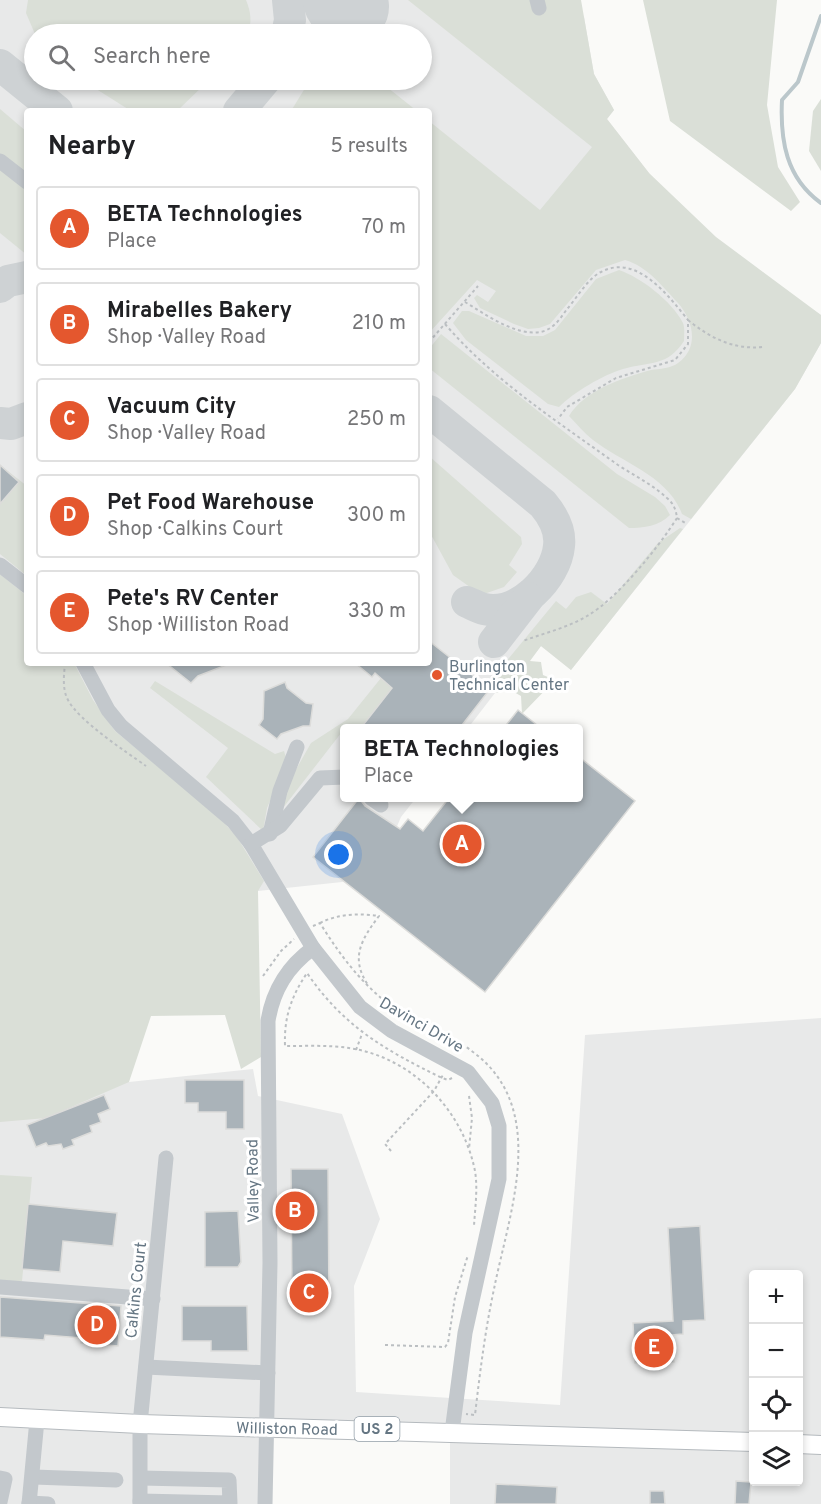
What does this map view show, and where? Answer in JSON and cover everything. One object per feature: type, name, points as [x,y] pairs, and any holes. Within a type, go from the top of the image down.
[{"type":"main road","name":"Williston Road","points":[[0,1417],[141,1424],[749,1442]]},
{"type":"main road","points":[[803,1444],[821,1445]]},
{"type":"street","points":[[0,161],[24,180]]},
{"type":"street","points":[[0,565],[24,584]]},
{"type":"street","name":"Davinci Drive","points":[[85,666],[108,710],[121,726],[225,813],[251,844],[313,948],[348,995],[375,1020],[468,1072],[484,1090],[496,1113],[500,1140],[496,1200],[465,1334],[452,1432]]},
{"type":"street","points":[[270,834],[280,791],[297,747]]},
{"type":"street","points":[[251,844],[280,826],[320,778],[340,777]]},
{"type":"street","name":"Valley Road","points":[[265,1504],[270,1263],[268,1021],[273,999],[282,978],[300,957],[313,948]]},
{"type":"street","name":"Calkins Court","points":[[140,1503],[141,1424],[166,1158]]},
{"type":"street","points":[[0,1287],[153,1299]]},
{"type":"street","points":[[146,1367],[268,1373]]},
{"type":"street","points":[[37,1420],[34,1477],[29,1504],[48,1504]]},
{"type":"street","points":[[34,1477],[116,1480]]},
{"type":"street","points":[[0,1478],[5,1479],[0,1502]]},
{"type":"street","points":[[140,1503],[230,1503],[229,1480],[141,1478]]},
{"type":"path","points":[[465,302],[493,318],[522,330],[540,332],[555,326],[600,272],[617,266],[629,266],[640,271],[688,320],[706,333],[735,346],[762,347]]},
{"type":"path","points":[[432,339],[478,286]]},
{"type":"path","points":[[557,420],[567,407],[616,378],[675,360],[688,345],[688,320]]},
{"type":"path","points":[[445,324],[471,354],[557,420],[622,467],[653,486],[670,500],[676,509],[677,518],[606,604],[585,618],[523,641]]},
{"type":"path","points":[[677,518],[687,524]]},
{"type":"path","points":[[320,923],[364,914],[379,916],[362,938],[358,950],[357,961],[362,976],[371,990]]},
{"type":"path","points":[[264,976],[281,951],[294,939]]},
{"type":"path","points":[[458,1075],[448,1080],[442,1078],[399,1057],[362,1034],[331,1005],[307,973],[289,1004],[284,1026],[285,1046],[356,1050],[396,1064],[434,1091],[459,1126],[469,1149],[475,1173],[474,1230]]},
{"type":"path","points":[[356,1050],[362,1034]]},
{"type":"path","points":[[396,1064],[399,1057]]},
{"type":"path","points":[[391,1151],[385,1144],[434,1091],[451,1061]]},
{"type":"path","points":[[466,1088],[472,1118],[469,1149]]},
{"type":"path","points":[[385,1345],[445,1347],[448,1343],[455,1297],[470,1245]]},
{"type":"shaded area","points":[[0,0],[573,0],[584,17],[594,74],[614,110],[607,119],[649,173],[663,211],[821,315],[821,343],[795,389],[571,670],[541,646],[508,688],[495,693],[471,724],[340,724],[340,802],[413,802],[401,817],[392,838],[362,872],[342,882],[258,891],[34,666],[432,666],[432,108],[24,108],[24,647],[0,624]]},
{"type":"shaded area","points":[[28,0],[246,0],[250,13],[250,24],[31,24],[26,13]]},
{"type":"shaded area","points":[[408,0],[581,0],[594,74],[614,110],[607,119],[649,173],[716,237],[821,315],[821,343],[795,389],[691,519],[682,514],[675,501],[656,480],[593,440],[569,416],[584,399],[605,386],[651,370],[675,365],[685,357],[692,341],[687,317],[678,303],[647,272],[625,260],[596,270],[550,324],[528,329],[480,308],[474,298],[477,295],[488,302],[496,291],[477,280],[432,330],[432,123],[540,210],[592,147]]},
{"type":"shaded area","points":[[643,0],[777,0],[767,105],[778,167],[800,202],[791,211],[670,121]]},
{"type":"shaded area","points":[[98,90],[199,90],[180,108],[126,108]]},
{"type":"shaded area","points":[[304,90],[391,90],[413,108],[293,108]]},
{"type":"shaded area","points":[[821,99],[821,171],[809,151],[813,111]]},
{"type":"shaded area","points":[[0,109],[24,129],[24,175],[0,155]]},
{"type":"shaded area","points":[[0,166],[24,186],[24,253],[0,233]]},
{"type":"shaded area","points":[[619,270],[646,284],[671,306],[683,323],[684,341],[665,359],[607,375],[581,390],[559,407],[548,404],[466,340],[453,323],[462,311],[469,311],[526,336],[543,336],[555,330],[596,279]]},
{"type":"shaded area","points":[[441,334],[617,474],[655,497],[665,506],[670,515],[651,526],[629,528],[432,370],[432,345]]},
{"type":"shaded area","points":[[432,459],[521,537],[522,544],[509,565],[517,572],[504,587],[481,595],[453,575],[432,536]]},
{"type":"shaded area","points":[[0,465],[24,484],[24,574],[0,554]]},
{"type":"shaded area","points":[[680,528],[683,529],[571,670],[541,646],[530,661],[541,662],[543,675],[555,680],[522,714],[521,696],[512,691],[495,693],[486,686],[556,601],[566,609],[576,597],[591,592],[607,604],[658,543]]},
{"type":"shaded area","points":[[0,574],[24,594],[24,666],[76,666],[93,700],[115,731],[219,817],[237,837],[264,881],[258,891],[261,1057],[241,1069],[225,1015],[151,1016],[129,1082],[46,1118],[0,1122]]},
{"type":"shaded area","points":[[410,666],[363,724],[340,724],[348,719],[381,678]]},
{"type":"shaded area","points":[[155,681],[275,754],[284,751],[287,761],[267,808],[263,831],[206,777],[228,748],[150,688]]},
{"type":"shaded area","points":[[340,724],[340,734],[279,813],[289,782],[311,743]]},
{"type":"shaded area","points":[[821,1018],[821,1504],[450,1504],[450,1442],[271,1438],[271,1504],[0,1504],[0,1058],[129,1082],[253,1069],[258,1096],[342,1114],[380,1219],[354,1286],[356,1392],[560,1405],[585,1035]]},
{"type":"shaded area","points":[[0,1175],[32,1177],[22,1281],[0,1282]]},
{"type":"building","points":[[0,465],[19,482],[0,504]]},
{"type":"building","name":"Burlington Technical Center","points":[[432,643],[490,689],[463,724],[364,724],[392,688],[375,673],[372,677],[359,666],[432,666]]},
{"type":"building","points":[[170,666],[224,666],[198,676],[191,683]]},
{"type":"building","points":[[285,682],[287,688],[306,703],[313,704],[310,726],[303,726],[281,734],[277,739],[259,725],[263,719],[264,691]]},
{"type":"building","points":[[518,710],[536,724],[507,724]]},
{"type":"building","points":[[583,760],[635,801],[485,992],[313,857],[356,802],[362,802],[400,829],[408,819],[423,831],[446,802],[583,802]]},
{"type":"building","points":[[185,1080],[244,1080],[244,1129],[226,1129],[226,1112],[198,1112],[198,1103],[185,1103]]},
{"type":"building","points":[[104,1095],[110,1109],[98,1114],[101,1122],[90,1126],[92,1132],[72,1140],[74,1145],[63,1149],[61,1144],[48,1146],[46,1143],[36,1147],[27,1125]]},
{"type":"building","points":[[291,1169],[328,1169],[329,1302],[292,1302]]},
{"type":"building","points":[[28,1204],[117,1213],[113,1246],[63,1241],[60,1272],[22,1269]]},
{"type":"building","points":[[238,1211],[241,1262],[238,1267],[205,1267],[205,1212]]},
{"type":"building","points":[[700,1226],[705,1320],[683,1321],[683,1334],[672,1335],[674,1362],[635,1363],[633,1323],[673,1321],[668,1228]]},
{"type":"building","points":[[0,1297],[121,1306],[118,1346],[81,1343],[81,1338],[45,1335],[44,1340],[0,1337]]},
{"type":"building","points":[[182,1306],[247,1306],[248,1351],[211,1351],[211,1341],[182,1341]]},
{"type":"building","points":[[736,1481],[749,1482],[749,1504],[735,1504]]},
{"type":"building","points":[[496,1484],[557,1487],[556,1504],[495,1504]]},
{"type":"building","points":[[650,1491],[664,1491],[665,1504],[650,1504]]},
{"type":"waterway","points":[[821,16],[798,82],[782,100],[782,129],[788,157],[800,182],[821,203]]},
{"type":"taxiway","points":[[288,0],[289,24]]},
{"type":"taxiway","points":[[0,65],[24,84]]},
{"type":"taxiway","points":[[31,90],[53,108]]},
{"type":"taxiway","points":[[242,108],[257,90]]},
{"type":"taxiway","points":[[0,287],[8,281],[24,278]]},
{"type":"taxiway","points":[[432,413],[543,504],[553,518],[559,534],[559,546],[551,570],[534,592],[522,601],[497,610],[484,609],[467,602]]},
{"type":"taxiway","points":[[0,423],[11,424],[24,419]]},
{"type":"taxiway","points":[[494,642],[528,598]]},
{"type":"runway","points":[[342,0],[350,7]]},
{"type":"place","name":"Burlington Technical Center","points":[[437,675]]},
{"type":"place","name":"BETA Technologies","points":[[462,844]]},
{"type":"place","name":"Mirabelles Bakery","points":[[295,1211]]},
{"type":"place","name":"Vacuum City","points":[[309,1293]]},
{"type":"place","name":"Pet Food Warehouse","points":[[97,1325]]},
{"type":"place","name":"Pete's RV Center","points":[[654,1348]]}]
